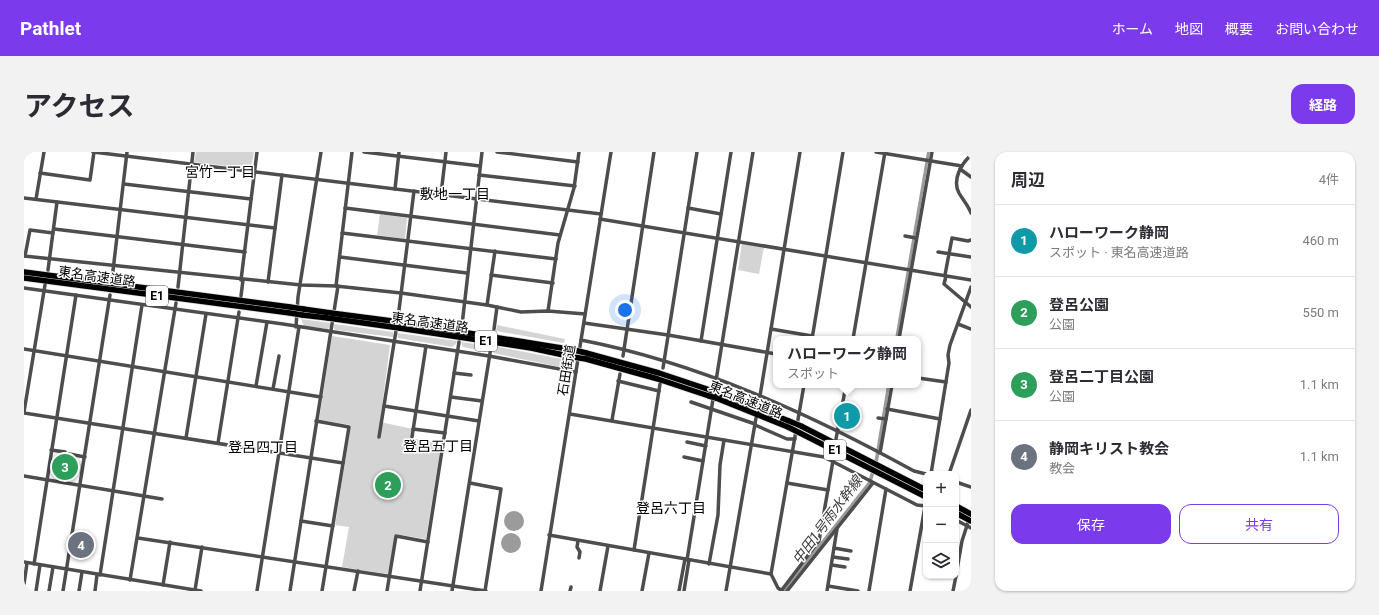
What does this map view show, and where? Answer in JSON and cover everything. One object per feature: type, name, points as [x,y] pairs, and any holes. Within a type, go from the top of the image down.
[{"type":"highway","name":"東名高速道路","points":[[24,272],[400,325],[586,356],[659,373],[789,421],[800,430],[870,468],[882,471]]},
{"type":"highway","name":"東名高速道路","points":[[24,278],[290,310]]},
{"type":"highway","name":"東名高速道路","points":[[717,395],[871,462],[882,471],[923,493]]},
{"type":"highway","points":[[958,507],[971,513]]},
{"type":"highway","points":[[959,515],[971,521]]},
{"type":"street","points":[[36,199],[44,152]]},
{"type":"street","points":[[40,174],[90,180],[93,152],[127,154],[255,172],[601,214]]},
{"type":"street","points":[[178,287],[193,152]]},
{"type":"street","points":[[241,296],[257,152]]},
{"type":"street","points":[[257,591],[289,392],[298,327],[298,304],[321,152]]},
{"type":"street","points":[[290,591],[331,331],[352,152]]},
{"type":"street","points":[[364,152],[399,154],[480,166]]},
{"type":"street","points":[[441,194],[446,152]]},
{"type":"street","points":[[462,324],[463,302],[482,152]]},
{"type":"street","points":[[497,152],[578,162]]},
{"type":"street","points":[[548,310],[560,235],[569,210],[575,186],[579,152]]},
{"type":"street","name":"石田街道","points":[[541,591],[611,152]]},
{"type":"street","points":[[623,356],[654,152]]},
{"type":"street","points":[[663,368],[697,152]]},
{"type":"street","points":[[701,341],[731,152]]},
{"type":"street","points":[[684,591],[687,560],[753,152]]},
{"type":"street","points":[[759,402],[800,152]]},
{"type":"street","points":[[812,336],[843,152]]},
{"type":"street","points":[[876,152],[929,160],[961,167],[971,177]]},
{"type":"street","points":[[898,336],[897,333],[905,290],[911,270],[926,187],[929,160],[932,152]]},
{"type":"street","points":[[854,336],[885,153]]},
{"type":"street","points":[[112,279],[127,154]]},
{"type":"street","points":[[395,188],[399,154]]},
{"type":"street","points":[[971,155],[961,167],[958,177],[958,189],[971,213]]},
{"type":"street","points":[[479,174],[575,186]]},
{"type":"street","points":[[268,282],[282,175]]},
{"type":"street","points":[[124,184],[251,199]]},
{"type":"street","points":[[921,186],[926,187]]},
{"type":"street","points":[[379,438],[401,293],[414,191]]},
{"type":"street","points":[[919,194],[924,195]]},
{"type":"street","points":[[24,198],[275,228]]},
{"type":"street","points":[[48,270],[57,202]]},
{"type":"street","points":[[917,207],[922,208]]},
{"type":"street","points":[[345,208],[560,235]]},
{"type":"street","points":[[688,208],[721,214]]},
{"type":"street","points":[[600,219],[785,248],[971,280]]},
{"type":"street","points":[[915,219],[920,220]]},
{"type":"street","points":[[913,226],[918,227]]},
{"type":"street","points":[[245,252],[117,237],[30,230],[24,256],[242,280],[301,285],[337,286],[401,293],[487,305],[521,312],[548,310],[585,314]]},
{"type":"street","points":[[342,233],[556,259]]},
{"type":"street","points":[[905,236],[916,238]]},
{"type":"street","points":[[971,240],[968,241],[952,238],[944,284],[971,307]]},
{"type":"street","points":[[487,305],[494,251]]},
{"type":"street","points":[[938,252],[971,257]]},
{"type":"street","points":[[340,257],[467,273]]},
{"type":"street","points":[[491,275],[553,282]]},
{"type":"street","points":[[45,285],[24,412],[343,464]]},
{"type":"street","points":[[931,471],[946,382],[950,345],[971,287]]},
{"type":"street","points":[[24,288],[331,331],[489,356],[576,372]]},
{"type":"street","points":[[34,564],[76,295]]},
{"type":"street","points":[[63,591],[110,295]]},
{"type":"street","points":[[130,580],[176,304]]},
{"type":"street","points":[[94,591],[99,575],[142,305]]},
{"type":"street","points":[[494,329],[497,307]]},
{"type":"street","points":[[218,443],[229,382],[239,312]]},
{"type":"street","points":[[186,438],[206,314]]},
{"type":"street","points":[[256,386],[267,322]]},
{"type":"street","points":[[584,323],[668,335],[773,354]]},
{"type":"street","points":[[958,324],[971,329]]},
{"type":"street","points":[[771,329],[803,336]]},
{"type":"street","points":[[581,340],[664,361],[760,396],[799,412],[914,472],[923,474]]},
{"type":"street","points":[[420,591],[459,342]]},
{"type":"street","points":[[412,437],[426,346]]},
{"type":"street","points":[[453,589],[491,347]]},
{"type":"street","points":[[24,349],[321,397]]},
{"type":"street","points":[[273,389],[279,356]]},
{"type":"street","points":[[454,373],[471,375]]},
{"type":"street","points":[[612,420],[620,374]]},
{"type":"street","points":[[921,378],[946,382]]},
{"type":"street","points":[[618,380],[659,391]]},
{"type":"street","points":[[634,550],[660,384]]},
{"type":"street","points":[[803,388],[771,574],[781,591],[819,541],[834,455]]},
{"type":"street","points":[[836,439],[845,388]]},
{"type":"street","points":[[878,452],[882,418],[891,388]]},
{"type":"street","points":[[451,397],[482,401]]},
{"type":"street","points":[[691,402],[755,424],[787,439],[795,439]]},
{"type":"street","points":[[384,406],[479,422]]},
{"type":"street","points":[[886,407],[940,419]]},
{"type":"street","points":[[951,471],[971,410]]},
{"type":"street","points":[[570,414],[824,457],[917,505],[923,506]]},
{"type":"street","points":[[726,591],[756,418]]},
{"type":"street","points":[[316,421],[349,427],[322,591]]},
{"type":"street","points":[[413,429],[445,434]]},
{"type":"street","points":[[709,564],[718,515],[720,465],[724,440]]},
{"type":"street","points":[[687,442],[706,446]]},
{"type":"street","points":[[51,450],[65,452]]},
{"type":"street","points":[[69,454],[85,456]]},
{"type":"street","points":[[684,457],[703,461]]},
{"type":"street","points":[[24,476],[162,499]]},
{"type":"street","points":[[787,591],[837,529],[871,482]]},
{"type":"street","points":[[787,483],[828,490]]},
{"type":"street","points":[[959,483],[971,487]]},
{"type":"street","points":[[138,538],[390,576],[453,589],[486,591],[501,489],[470,484]]},
{"type":"street","points":[[869,591],[886,489]]},
{"type":"street","points":[[910,591],[926,507]]},
{"type":"street","points":[[959,556],[969,527],[971,513]]},
{"type":"street","points":[[301,521],[333,526]]},
{"type":"street","points":[[959,522],[969,527]]},
{"type":"street","points":[[827,591],[837,529]]},
{"type":"street","points":[[549,535],[771,574]]},
{"type":"street","points":[[387,591],[396,536],[428,542]]},
{"type":"street","points":[[578,541],[580,552],[579,558]]},
{"type":"street","points":[[163,585],[170,542]]},
{"type":"street","points":[[600,591],[608,546]]},
{"type":"street","points":[[195,590],[202,547]]},
{"type":"street","points":[[834,548],[851,551]]},
{"type":"street","points":[[642,591],[649,553]]},
{"type":"street","points":[[833,557],[848,559]]},
{"type":"street","points":[[679,591],[687,560]]},
{"type":"street","points":[[24,584],[26,563],[201,591]]},
{"type":"street","points":[[36,591],[40,565]]},
{"type":"street","points":[[832,565],[845,567]]},
{"type":"street","points":[[49,591],[53,567]]},
{"type":"street","points":[[354,591],[358,571]]},
{"type":"street","points":[[79,591],[82,572]]},
{"type":"street","points":[[953,591],[955,579]]},
{"type":"street","points":[[170,591],[171,586]]},
{"type":"street","points":[[828,586],[858,591]]},
{"type":"shaded area","points":[[196,152],[254,152],[251,169],[194,162]]},
{"type":"shaded area","points":[[927,152],[930,152],[899,336],[896,336]]},
{"type":"shaded area","points":[[380,214],[407,218],[405,239],[377,235]]},
{"type":"shaded area","points":[[742,243],[764,247],[759,274],[738,270]]},
{"type":"shaded area","points":[[301,319],[330,323],[330,326],[328,329],[304,326]]},
{"type":"shaded area","points":[[334,324],[393,332],[393,337],[336,330],[334,329]]},
{"type":"shaded area","points":[[497,325],[565,339],[564,343],[496,331]]},
{"type":"shaded area","points":[[397,333],[457,341],[452,347],[398,338]]},
{"type":"shaded area","points":[[332,336],[390,345],[380,422],[413,429],[411,438],[441,444],[426,539],[395,534],[388,574],[342,567],[349,527],[335,525],[351,425],[319,420]]},
{"type":"shaded area","points":[[461,342],[489,346],[486,352],[463,347]]},
{"type":"shaded area","points":[[493,346],[567,360],[565,368],[493,353]]},
{"type":"shaded area","points":[[887,388],[890,388],[878,462],[871,484],[786,591],[782,591],[868,482],[875,458]]},
{"type":"shaded area","points":[[51,460],[81,464],[80,474],[50,469]]},
{"type":"shaded area","points":[[514,511],[521,514],[524,521],[521,528],[514,531],[507,528],[504,521],[507,514]]},
{"type":"shaded area","points":[[511,533],[518,536],[521,543],[518,550],[511,553],[504,550],[501,543],[504,536]]},
{"type":"tunnel","points":[[491,347],[494,329]]},
{"type":"place","name":"ハローワーク静岡","points":[[847,416]]},
{"type":"place","name":"登呂二丁目公園","points":[[65,467]]},
{"type":"place","name":"登呂公園","points":[[388,485]]},
{"type":"place","name":"静岡キリスト教会","points":[[81,545]]},
{"type":"district","name":"宮竹一丁目","points":[[220,172]]},
{"type":"district","name":"敷地一丁目","points":[[455,194]]},
{"type":"district","name":"登呂五丁目","points":[[438,446]]},
{"type":"district","name":"登呂四丁目","points":[[263,447]]},
{"type":"district","name":"登呂六丁目","points":[[671,508]]},
{"type":"water label","name":"中田1号雨水幹線","points":[[827,520]]}]
